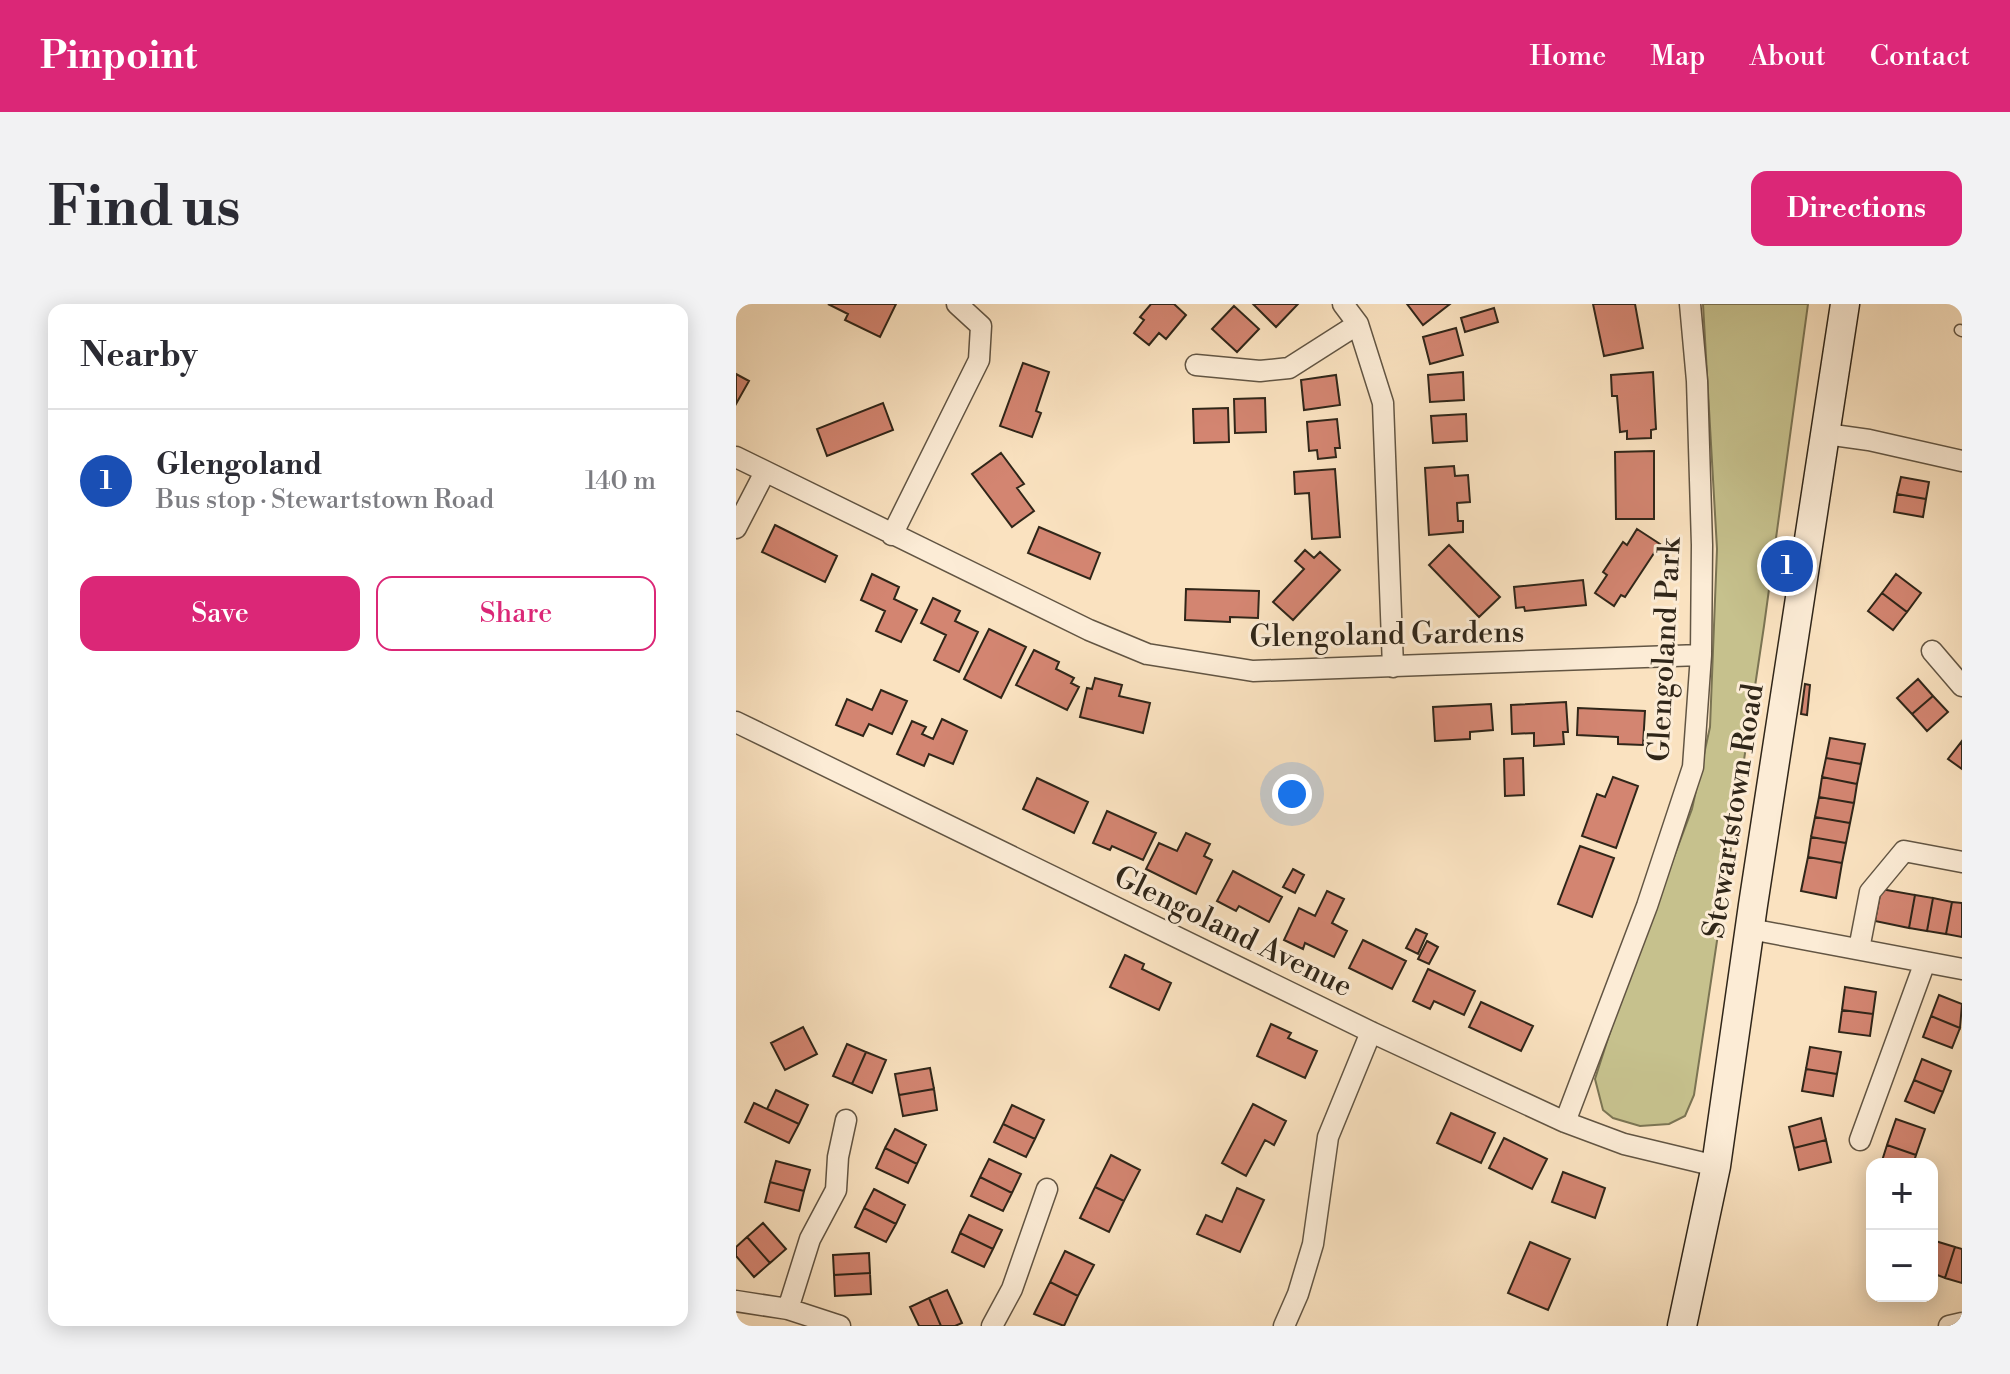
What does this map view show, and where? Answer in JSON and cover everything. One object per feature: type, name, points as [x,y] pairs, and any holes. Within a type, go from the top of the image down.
[{"type":"main road","name":"Stewartstown Road","points":[[1682,1326],[1716,1166],[1845,304]]},
{"type":"street","points":[[892,535],[979,360],[981,326],[957,304]]},
{"type":"street","points":[[1343,304],[1358,324],[1383,403],[1393,667]]},
{"type":"street","name":"Glengoland Park","points":[[1565,1122],[1647,906],[1693,767],[1701,655],[1702,545],[1697,381],[1690,304]]},
{"type":"street","points":[[1196,365],[1260,371],[1289,368],[1358,324]]},
{"type":"street","points":[[1826,434],[1869,440],[1962,461]]},
{"type":"street","name":"Glengoland Gardens","points":[[736,457],[1089,630],[1147,654],[1253,671],[1701,655]]},
{"type":"street","points":[[736,528],[765,472]]},
{"type":"street","points":[[1932,651],[1962,686]]},
{"type":"street","name":"Glengoland Avenue","points":[[736,722],[1371,1032],[1565,1122],[1624,1144],[1716,1166]]},
{"type":"street","points":[[1859,949],[1870,892],[1904,851],[1962,862]]},
{"type":"street","points":[[1750,929],[1962,969]]},
{"type":"street","points":[[1860,1140],[1925,962]]},
{"type":"street","points":[[1284,1326],[1298,1294],[1313,1244],[1328,1137],[1371,1032]]},
{"type":"street","points":[[788,1309],[810,1239],[836,1190],[838,1157],[846,1120]]},
{"type":"street","points":[[992,1326],[1012,1289],[1047,1189]]},
{"type":"street","points":[[736,1301],[788,1309],[840,1326]]},
{"type":"street","points":[[1949,1326],[1962,1323]]},
{"type":"shaded area","points":[[1703,304],[1808,304],[1694,1095],[1685,1116],[1669,1124],[1640,1126],[1613,1118],[1603,1110],[1595,1079],[1621,998],[1692,809],[1710,727],[1717,549]]},
{"type":"building","points":[[828,304],[896,304],[880,337],[845,320],[848,314]]},
{"type":"building","points":[[1151,304],[1174,304],[1186,315],[1166,339],[1159,333],[1149,345],[1134,333],[1144,320],[1140,317]]},
{"type":"building","points":[[1253,304],[1298,304],[1276,327]]},
{"type":"building","points":[[1407,304],[1450,304],[1423,325]]},
{"type":"building","points":[[1593,304],[1635,304],[1643,348],[1604,356]]},
{"type":"building","points":[[1234,306],[1259,329],[1237,352],[1212,329]]},
{"type":"building","points":[[1494,308],[1498,322],[1465,332],[1461,318]]},
{"type":"building","points":[[1456,328],[1463,355],[1430,364],[1423,337]]},
{"type":"building","points":[[1023,363],[1049,372],[1036,411],[1041,413],[1032,437],[1000,426]]},
{"type":"building","points":[[1463,372],[1464,400],[1430,402],[1428,375]]},
{"type":"building","points":[[1653,372],[1656,429],[1651,430],[1651,438],[1627,439],[1627,431],[1620,432],[1617,396],[1612,396],[1611,375]]},
{"type":"building","points":[[736,374],[749,381],[736,404]]},
{"type":"building","points":[[1336,375],[1340,405],[1304,410],[1301,380]]},
{"type":"building","points":[[1265,398],[1266,432],[1235,433],[1234,399]]},
{"type":"building","points":[[883,403],[893,430],[827,456],[817,429]]},
{"type":"building","points":[[1228,408],[1229,442],[1194,443],[1193,409]]},
{"type":"building","points":[[1466,414],[1467,441],[1433,443],[1431,416]]},
{"type":"building","points":[[1337,419],[1340,448],[1335,448],[1336,457],[1318,459],[1317,450],[1309,451],[1307,422]]},
{"type":"building","points":[[1654,451],[1654,519],[1616,519],[1615,452]]},
{"type":"building","points":[[1001,453],[1024,484],[1017,488],[1034,511],[1012,527],[972,474]]},
{"type":"building","points":[[1454,466],[1455,476],[1468,475],[1470,502],[1457,503],[1458,521],[1463,521],[1463,532],[1429,535],[1425,468]]},
{"type":"building","points":[[1335,469],[1340,537],[1312,539],[1309,493],[1295,494],[1294,472]]},
{"type":"building","points":[[1901,477],[1929,482],[1926,499],[1897,494]]},
{"type":"building","points":[[1897,494],[1926,499],[1923,517],[1894,512]]},
{"type":"building","points":[[775,525],[837,556],[825,582],[762,552]]},
{"type":"building","points":[[1039,527],[1100,553],[1090,579],[1028,553]]},
{"type":"building","points":[[1637,529],[1660,544],[1625,597],[1621,595],[1614,606],[1595,593],[1607,575],[1603,572],[1623,542],[1627,545]]},
{"type":"building","points":[[1449,545],[1500,597],[1479,617],[1429,565]]},
{"type":"building","points":[[1305,550],[1314,558],[1320,552],[1340,570],[1293,620],[1273,602],[1304,569],[1295,561]]},
{"type":"building","points":[[1769,553],[1775,554],[1772,584],[1766,583]]},
{"type":"building","points":[[872,574],[899,587],[894,599],[917,610],[901,642],[876,631],[885,611],[861,600]]},
{"type":"building","points":[[1896,574],[1921,593],[1907,612],[1882,593]]},
{"type":"building","points":[[1583,580],[1586,605],[1525,611],[1524,607],[1516,608],[1514,587]]},
{"type":"building","points":[[1186,589],[1259,591],[1258,618],[1230,617],[1230,622],[1185,620]]},
{"type":"building","points":[[1882,593],[1907,612],[1893,630],[1868,611]]},
{"type":"building","points":[[933,598],[960,611],[955,621],[978,632],[959,672],[934,660],[946,635],[921,623]]},
{"type":"building","points":[[989,629],[1026,647],[1001,698],[964,679]]},
{"type":"building","points":[[1034,650],[1059,662],[1056,669],[1074,678],[1071,683],[1079,687],[1067,710],[1016,685]]},
{"type":"building","points":[[1095,678],[1122,685],[1119,696],[1150,703],[1143,733],[1080,717],[1087,688],[1092,689]]},
{"type":"building","points":[[1918,679],[1933,696],[1912,714],[1897,698]]},
{"type":"building","points":[[1805,684],[1810,685],[1807,715],[1801,714]]},
{"type":"building","points":[[881,690],[907,701],[892,734],[869,724],[863,736],[836,725],[847,699],[872,710]]},
{"type":"building","points":[[1933,696],[1948,712],[1927,731],[1912,714]]},
{"type":"building","points":[[1566,702],[1568,732],[1563,732],[1564,744],[1534,746],[1534,733],[1512,734],[1511,705]]},
{"type":"building","points":[[1491,704],[1493,730],[1470,732],[1470,739],[1435,741],[1433,707]]},
{"type":"building","points":[[1578,708],[1645,711],[1643,745],[1618,744],[1618,737],[1577,735]]},
{"type":"building","points":[[942,719],[967,731],[953,764],[929,754],[924,766],[897,754],[912,721],[926,727],[922,734],[933,739]]},
{"type":"building","points":[[1830,738],[1865,744],[1861,764],[1826,758]]},
{"type":"building","points":[[1962,741],[1962,769],[1948,759]]},
{"type":"building","points":[[1523,758],[1524,795],[1505,796],[1504,759]]},
{"type":"building","points":[[1826,758],[1861,764],[1857,784],[1822,777]]},
{"type":"building","points":[[1613,777],[1638,786],[1616,848],[1582,836],[1597,794],[1605,797]]},
{"type":"building","points":[[1822,777],[1857,784],[1854,803],[1819,797]]},
{"type":"building","points":[[1037,778],[1088,802],[1074,833],[1023,809]]},
{"type":"building","points":[[1819,797],[1854,803],[1850,823],[1815,817]]},
{"type":"building","points":[[1107,811],[1156,833],[1143,860],[1112,846],[1110,850],[1093,843]]},
{"type":"building","points":[[1815,817],[1850,823],[1846,843],[1811,837]]},
{"type":"building","points":[[1186,833],[1210,844],[1204,856],[1212,860],[1196,894],[1146,869],[1159,843],[1177,851]]},
{"type":"building","points":[[1811,837],[1846,843],[1842,863],[1808,857]]},
{"type":"building","points":[[1580,846],[1614,858],[1592,917],[1558,904]]},
{"type":"building","points":[[1808,857],[1842,863],[1836,898],[1801,891]]},
{"type":"building","points":[[1293,869],[1304,875],[1295,893],[1283,887]]},
{"type":"building","points":[[1233,871],[1282,897],[1269,922],[1239,906],[1236,911],[1217,901]]},
{"type":"building","points":[[1881,889],[1915,895],[1909,928],[1875,921]]},
{"type":"building","points":[[1327,891],[1344,899],[1332,923],[1347,931],[1334,957],[1305,943],[1303,949],[1284,940],[1299,908],[1315,916]]},
{"type":"building","points":[[1915,895],[1933,898],[1927,931],[1909,928]]},
{"type":"building","points":[[1933,898],[1952,902],[1946,934],[1927,931]]},
{"type":"building","points":[[1952,902],[1962,903],[1962,937],[1946,934]]},
{"type":"building","points":[[1416,929],[1427,934],[1418,954],[1406,948]]},
{"type":"building","points":[[1363,940],[1406,961],[1392,989],[1349,968]]},
{"type":"building","points":[[1427,941],[1438,947],[1429,964],[1418,959]]},
{"type":"building","points":[[1125,955],[1144,964],[1142,969],[1171,983],[1159,1010],[1110,987]]},
{"type":"building","points":[[1428,969],[1475,991],[1464,1015],[1434,1001],[1430,1009],[1413,1001]]},
{"type":"building","points":[[1845,987],[1876,992],[1873,1014],[1842,1010]]},
{"type":"building","points":[[1939,995],[1962,1004],[1960,1028],[1931,1016]]},
{"type":"building","points":[[1481,1002],[1533,1026],[1521,1051],[1469,1027]]},
{"type":"building","points":[[1842,1010],[1873,1014],[1870,1036],[1839,1032]]},
{"type":"building","points":[[1931,1016],[1960,1028],[1952,1048],[1923,1037]]},
{"type":"building","points":[[1271,1024],[1291,1033],[1288,1038],[1317,1051],[1305,1078],[1257,1056]]},
{"type":"building","points":[[803,1027],[817,1054],[785,1070],[771,1043]]},
{"type":"building","points":[[847,1044],[866,1052],[852,1084],[833,1076]]},
{"type":"building","points":[[1810,1047],[1841,1052],[1837,1074],[1806,1069]]},
{"type":"building","points":[[866,1052],[886,1060],[872,1093],[852,1084]]},
{"type":"building","points":[[1922,1059],[1951,1071],[1943,1092],[1914,1080]]},
{"type":"building","points":[[930,1068],[934,1089],[899,1095],[895,1074]]},
{"type":"building","points":[[1806,1069],[1837,1074],[1833,1096],[1802,1091]]},
{"type":"building","points":[[1914,1080],[1943,1092],[1934,1113],[1905,1101]]},
{"type":"building","points":[[934,1089],[937,1110],[903,1116],[899,1095]]},
{"type":"building","points":[[776,1090],[808,1105],[799,1124],[767,1109]]},
{"type":"building","points":[[754,1103],[799,1124],[789,1143],[745,1122]]},
{"type":"building","points":[[1253,1104],[1286,1121],[1274,1145],[1265,1140],[1246,1176],[1222,1163]]},
{"type":"building","points":[[1012,1105],[1044,1120],[1035,1139],[1003,1124]]},
{"type":"building","points":[[1451,1113],[1495,1133],[1481,1163],[1437,1143]]},
{"type":"building","points":[[1821,1118],[1826,1140],[1794,1148],[1789,1127]]},
{"type":"building","points":[[1896,1119],[1925,1129],[1916,1155],[1887,1145]]},
{"type":"building","points":[[1003,1124],[1035,1139],[1026,1157],[994,1142]]},
{"type":"building","points":[[895,1129],[926,1145],[917,1164],[885,1148]]},
{"type":"building","points":[[1504,1138],[1547,1159],[1532,1189],[1489,1168]]},
{"type":"building","points":[[1826,1140],[1831,1162],[1799,1170],[1794,1148]]},
{"type":"building","points":[[1887,1145],[1916,1155],[1915,1158],[1883,1158]]},
{"type":"building","points":[[885,1148],[917,1164],[908,1183],[876,1168]]},
{"type":"building","points":[[1111,1155],[1140,1170],[1124,1201],[1095,1187]]},
{"type":"building","points":[[989,1159],[1021,1174],[1012,1193],[980,1177]]},
{"type":"building","points":[[776,1161],[810,1170],[804,1191],[770,1182]]},
{"type":"building","points":[[1563,1172],[1605,1188],[1595,1218],[1552,1202]]},
{"type":"building","points":[[980,1177],[1012,1193],[1003,1211],[971,1196]]},
{"type":"building","points":[[770,1182],[804,1191],[799,1211],[765,1202]]},
{"type":"building","points":[[1095,1187],[1124,1201],[1109,1232],[1080,1218]]},
{"type":"building","points":[[1237,1188],[1264,1200],[1240,1252],[1197,1234],[1206,1215],[1222,1222]]},
{"type":"building","points":[[874,1189],[905,1205],[896,1224],[864,1208]]},
{"type":"building","points":[[864,1208],[896,1224],[886,1242],[855,1227]]},
{"type":"building","points":[[969,1215],[1002,1230],[993,1249],[960,1233]]},
{"type":"building","points":[[763,1223],[786,1249],[770,1263],[747,1237]]},
{"type":"building","points":[[960,1233],[993,1249],[984,1267],[952,1252]]},
{"type":"building","points":[[747,1237],[770,1263],[754,1277],[736,1256],[736,1247]]},
{"type":"building","points":[[1530,1242],[1570,1259],[1548,1310],[1508,1293]]},
{"type":"building","points":[[1938,1242],[1955,1247],[1945,1278],[1938,1275]]},
{"type":"building","points":[[1955,1247],[1962,1249],[1962,1283],[1945,1278]]},
{"type":"building","points":[[1065,1251],[1094,1265],[1078,1296],[1050,1282]]},
{"type":"building","points":[[869,1253],[870,1273],[834,1275],[833,1255]]},
{"type":"building","points":[[870,1273],[871,1294],[835,1296],[834,1275]]},
{"type":"building","points":[[1050,1282],[1078,1296],[1064,1326],[1034,1314]]},
{"type":"building","points":[[947,1290],[962,1323],[955,1326],[941,1326],[929,1298]]},
{"type":"building","points":[[929,1298],[941,1326],[919,1326],[910,1307]]},
{"type":"place","name":"Glengoland","points":[[1787,566]]}]
